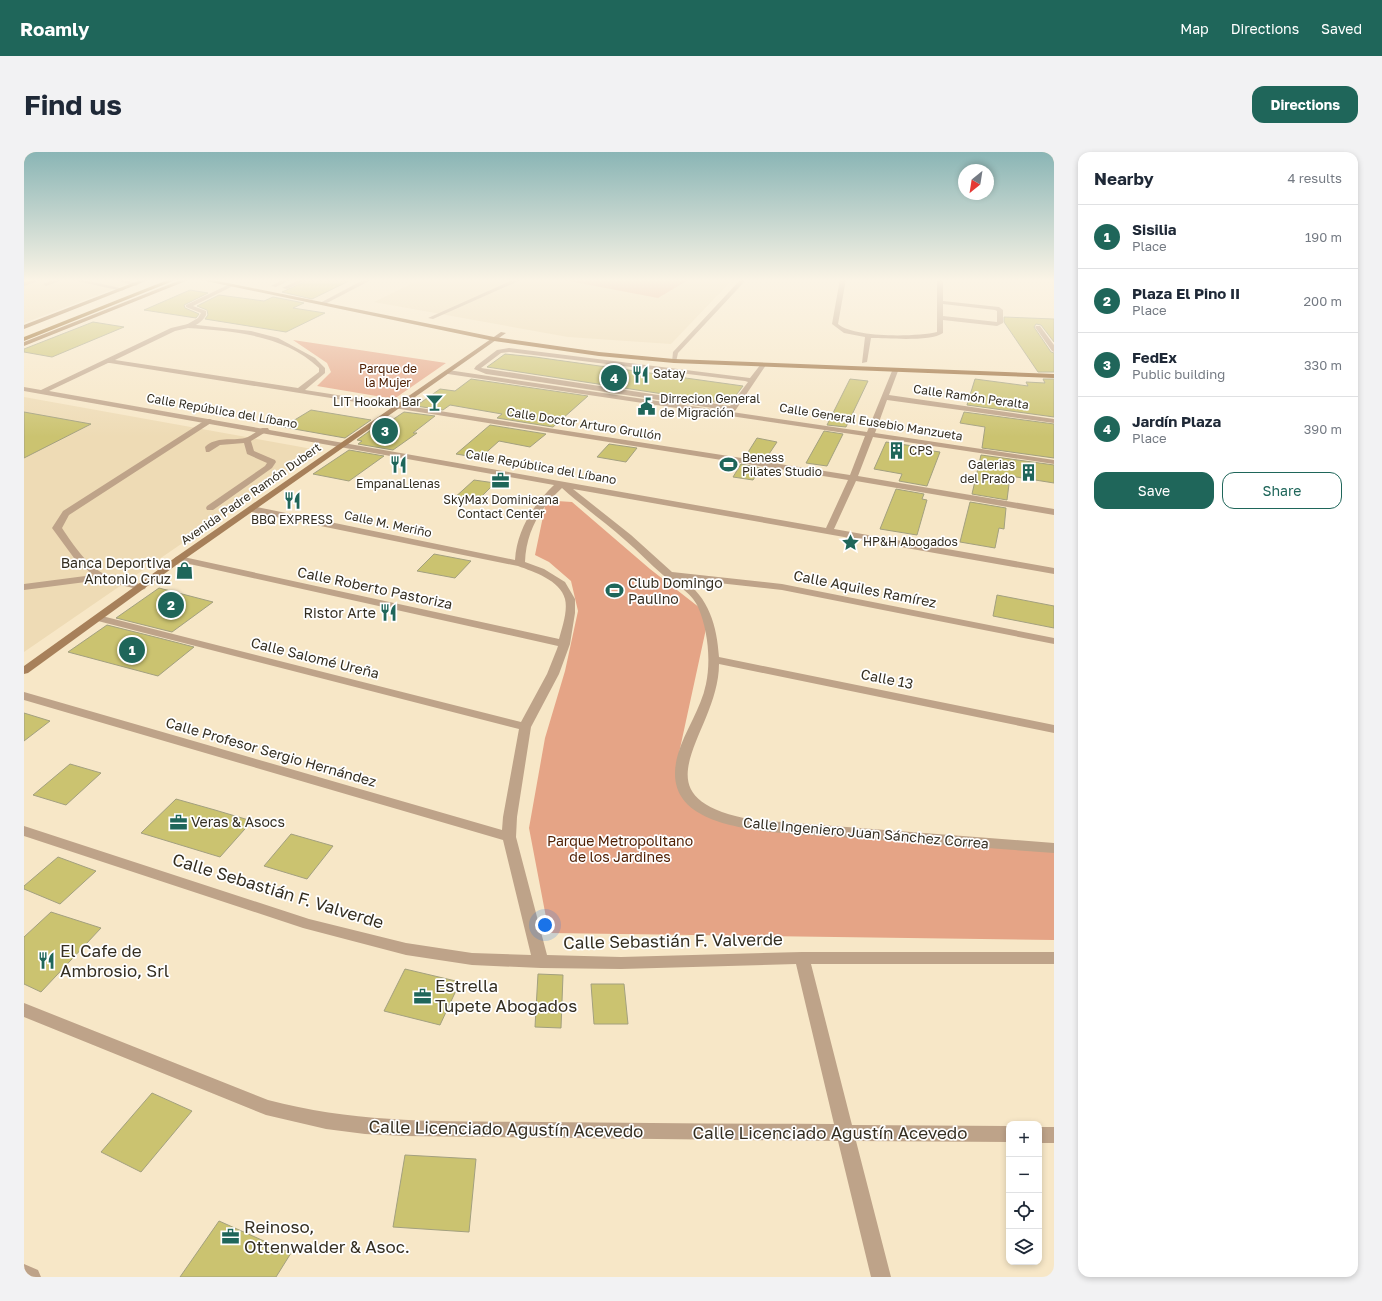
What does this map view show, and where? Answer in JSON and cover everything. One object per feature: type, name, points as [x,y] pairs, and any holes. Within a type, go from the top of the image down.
[{"type":"highway","points":[[24,339],[43,332]]},
{"type":"main road","points":[[24,344],[56,332]]},
{"type":"main road","points":[[475,332],[599,354],[672,355],[763,365],[1054,376]]},
{"type":"main road","points":[[494,335],[503,333],[570,344],[645,351]]},
{"type":"main road","points":[[672,355],[683,354]]},
{"type":"main road","points":[[706,355],[1054,370]]},
{"type":"street","points":[[42,392],[110,361],[168,332]]},
{"type":"street","points":[[240,332],[282,341],[313,359],[322,368],[320,375],[300,390]]},
{"type":"street","points":[[672,355],[694,332]]},
{"type":"street","points":[[847,332],[868,336],[935,335],[941,332]]},
{"type":"street","points":[[1041,332],[1054,350]]},
{"type":"street","name":"Avenida Padre Ramón Dubert","points":[[24,670],[179,559],[448,372],[494,335]]},
{"type":"street","points":[[864,362],[868,336]]},
{"type":"street","points":[[752,381],[509,350],[499,351],[477,369],[486,372],[732,409],[752,381],[763,365]]},
{"type":"street","name":"Calle Doctor Arturo Grullón","points":[[110,361],[853,478],[1054,512]]},
{"type":"street","points":[[829,531],[871,434],[894,371]]},
{"type":"street","name":"Calle General Eusebio Manzueta","points":[[448,372],[1054,462]]},
{"type":"street","name":"Calle República del Líbano","points":[[24,389],[264,430],[1054,571]]},
{"type":"street","name":"Calle Ramón Peralta","points":[[885,397],[1054,421]]},
{"type":"street","points":[[103,577],[83,561],[66,543],[57,528],[66,513],[210,421]]},
{"type":"street","points":[[209,450],[209,447],[217,443],[247,440],[264,430]]},
{"type":"street","points":[[210,508],[268,468],[272,462],[250,452],[247,440]]},
{"type":"street","points":[[520,564],[522,543],[534,513],[540,504],[562,483]]},
{"type":"street","name":"Calle Ingeniero Juan Sánchez Correa","points":[[562,483],[669,574],[685,584],[694,593],[702,606],[710,634],[713,658],[712,684],[704,709],[684,755],[680,774],[684,792],[707,814],[741,824],[770,827],[1054,848]]},
{"type":"street","name":"Calle M. Meriño","points":[[252,508],[520,564],[541,571],[553,578],[566,591],[570,599],[570,613],[565,644],[553,674],[525,727],[510,816],[509,837],[541,962]]},
{"type":"street","name":"Calle Roberto Pastoriza","points":[[179,559],[565,644]]},
{"type":"street","name":"Calle Aquiles Ramírez","points":[[669,574],[732,580],[782,587],[1054,641]]},
{"type":"street","points":[[24,587],[103,577],[141,587]]},
{"type":"street","name":"Calle Salomé Ureña","points":[[98,618],[525,727]]},
{"type":"street","name":"Calle 13","points":[[713,658],[1054,729]]},
{"type":"street","name":"Calle Profesor Sergio Hernández","points":[[24,696],[509,837]]},
{"type":"street","name":"Calle Sebastián F. Valverde","points":[[24,831],[308,924],[406,949],[472,959],[541,962],[621,962],[802,958],[1054,958]]},
{"type":"street","points":[[802,958],[882,1277]]},
{"type":"street","name":"Calle Licenciado Agustín Acevedo","points":[[24,1010],[266,1107],[304,1118],[344,1124],[412,1129],[845,1134],[1006,1134]]},
{"type":"street","points":[[1042,1134],[1054,1135]]},
{"type":"street","points":[[24,1274],[31,1277]]},
{"type":"shaded area","points":[[538,332],[683,332],[671,344],[568,337]]},
{"type":"shaded area","points":[[24,397],[318,450],[24,652]]},
{"type":"green space","name":"Parque de la Mujer","points":[[293,340],[446,363],[394,399],[317,386],[331,372],[327,363]]},
{"type":"green space","name":"Parque Metropolitano de los Jardines","points":[[546,502],[572,502],[650,569],[709,615],[679,753],[684,793],[746,829],[1054,845],[1054,940],[549,933],[529,828],[545,738],[565,671],[578,611],[571,581],[549,562],[535,555]]},
{"type":"building","points":[[69,332],[113,332],[52,357],[24,352],[24,349]]},
{"type":"building","points":[[1010,332],[1037,332],[1051,352],[1054,353],[1054,372],[1038,372]]},
{"type":"building","points":[[1046,332],[1054,332],[1054,342]]},
{"type":"building","points":[[505,354],[743,386],[730,403],[722,403],[487,367]]},
{"type":"building","points":[[471,379],[588,396],[553,427],[497,418],[502,414],[450,405],[443,410],[416,406],[440,389],[455,391]]},
{"type":"building","points":[[850,379],[868,381],[846,427],[827,425]]},
{"type":"building","points":[[975,379],[1028,386],[1026,382],[1045,383],[1043,379],[1054,379],[1054,417],[967,405]]},
{"type":"building","points":[[311,410],[371,420],[345,438],[283,427]]},
{"type":"building","points":[[24,412],[91,424],[24,458]]},
{"type":"building","points":[[404,412],[435,416],[413,433],[417,433],[393,450],[358,444],[362,441],[357,440],[382,422],[386,423]]},
{"type":"building","points":[[964,412],[1054,424],[1054,458],[982,448],[985,427],[960,423]]},
{"type":"building","points":[[490,425],[546,434],[530,447],[499,441],[480,458],[456,454]]},
{"type":"building","points":[[824,431],[843,434],[827,466],[806,463]]},
{"type":"building","points":[[757,438],[777,442],[765,460],[745,457]]},
{"type":"building","points":[[886,442],[940,452],[927,486],[899,481],[902,474],[874,469]]},
{"type":"building","points":[[609,444],[637,448],[626,462],[597,457]]},
{"type":"building","points":[[349,450],[384,456],[349,481],[313,474]]},
{"type":"building","points":[[981,455],[1054,465],[1054,483],[1010,476],[1007,500],[972,494]]},
{"type":"building","points":[[741,464],[761,468],[753,480],[733,477]]},
{"type":"building","points":[[474,480],[495,483],[474,504],[452,500]]},
{"type":"building","points":[[896,489],[924,494],[922,499],[927,500],[917,535],[880,529]]},
{"type":"building","points":[[970,502],[1006,508],[1004,529],[999,528],[995,548],[960,542]]},
{"type":"building","points":[[434,554],[471,561],[455,578],[417,571]]},
{"type":"building","points":[[159,588],[213,602],[172,632],[116,618]]},
{"type":"building","points":[[997,595],[1054,606],[1054,628],[993,616]]},
{"type":"building","points":[[107,625],[194,647],[158,676],[68,652]]},
{"type":"building","points":[[24,713],[50,721],[24,741]]},
{"type":"building","points":[[70,764],[101,773],[66,805],[33,795]]},
{"type":"building","points":[[176,799],[252,821],[220,857],[141,833]]},
{"type":"building","points":[[291,834],[333,846],[307,879],[264,866]]},
{"type":"building","points":[[58,857],[96,871],[60,904],[24,889],[24,886]]},
{"type":"building","name":"El Cafe de Ambrosio, Srl","points":[[51,912],[101,928],[41,992],[24,984],[24,937]]},
{"type":"building","name":"Estrella Tupete Abogados","points":[[405,969],[460,982],[440,1025],[384,1011]]},
{"type":"building","points":[[538,974],[563,975],[561,1028],[535,1027]]},
{"type":"building","points":[[591,984],[624,984],[628,1024],[594,1024]]},
{"type":"building","points":[[152,1093],[192,1111],[141,1172],[101,1152]]},
{"type":"building","points":[[405,1155],[476,1159],[469,1232],[393,1227]]},
{"type":"building","name":"Reinoso, Ottenwalder & Asoc.","points":[[219,1221],[291,1253],[276,1277],[180,1277]]},
{"type":"place","name":"Satay","points":[[640,374]]},
{"type":"place","name":"Jardín Plaza","points":[[614,378]]},
{"type":"place","name":"LIT Hookah Bar","points":[[434,402]]},
{"type":"place","name":"Dirrecion General de Migración","points":[[647,406]]},
{"type":"place","name":"FedEx","points":[[385,431]]},
{"type":"place","name":"CPS","points":[[896,451]]},
{"type":"place","name":"EmpanaLlenas","points":[[398,465]]},
{"type":"place","name":"Beness Pilates Studio","points":[[729,465]]},
{"type":"place","name":"Galerias del Prado","points":[[1028,472]]},
{"type":"place","name":"SkyMax Dominicana Contact Center","points":[[501,481]]},
{"type":"place","name":"BBQ EXPRESS","points":[[292,501]]},
{"type":"place","name":"HP&H Abogados","points":[[850,542]]},
{"type":"place","name":"Banca Deportiva Antonio Cruz","points":[[184,571]]},
{"type":"place","name":"Club Domingo Paulino","points":[[615,591]]},
{"type":"place","name":"Plaza El Pino II","points":[[171,605]]},
{"type":"place","name":"Ristor Arte","points":[[389,613]]},
{"type":"place","name":"Sisilia","points":[[132,650]]},
{"type":"place","name":"Veras & Asocs","points":[[178,822]]},
{"type":"place","name":"El Cafe de Ambrosio, Srl","points":[[47,961]]},
{"type":"place","name":"Estrella Tupete Abogados","points":[[422,996]]},
{"type":"place","name":"Reinoso, Ottenwalder & Asoc.","points":[[231,1237]]}]
